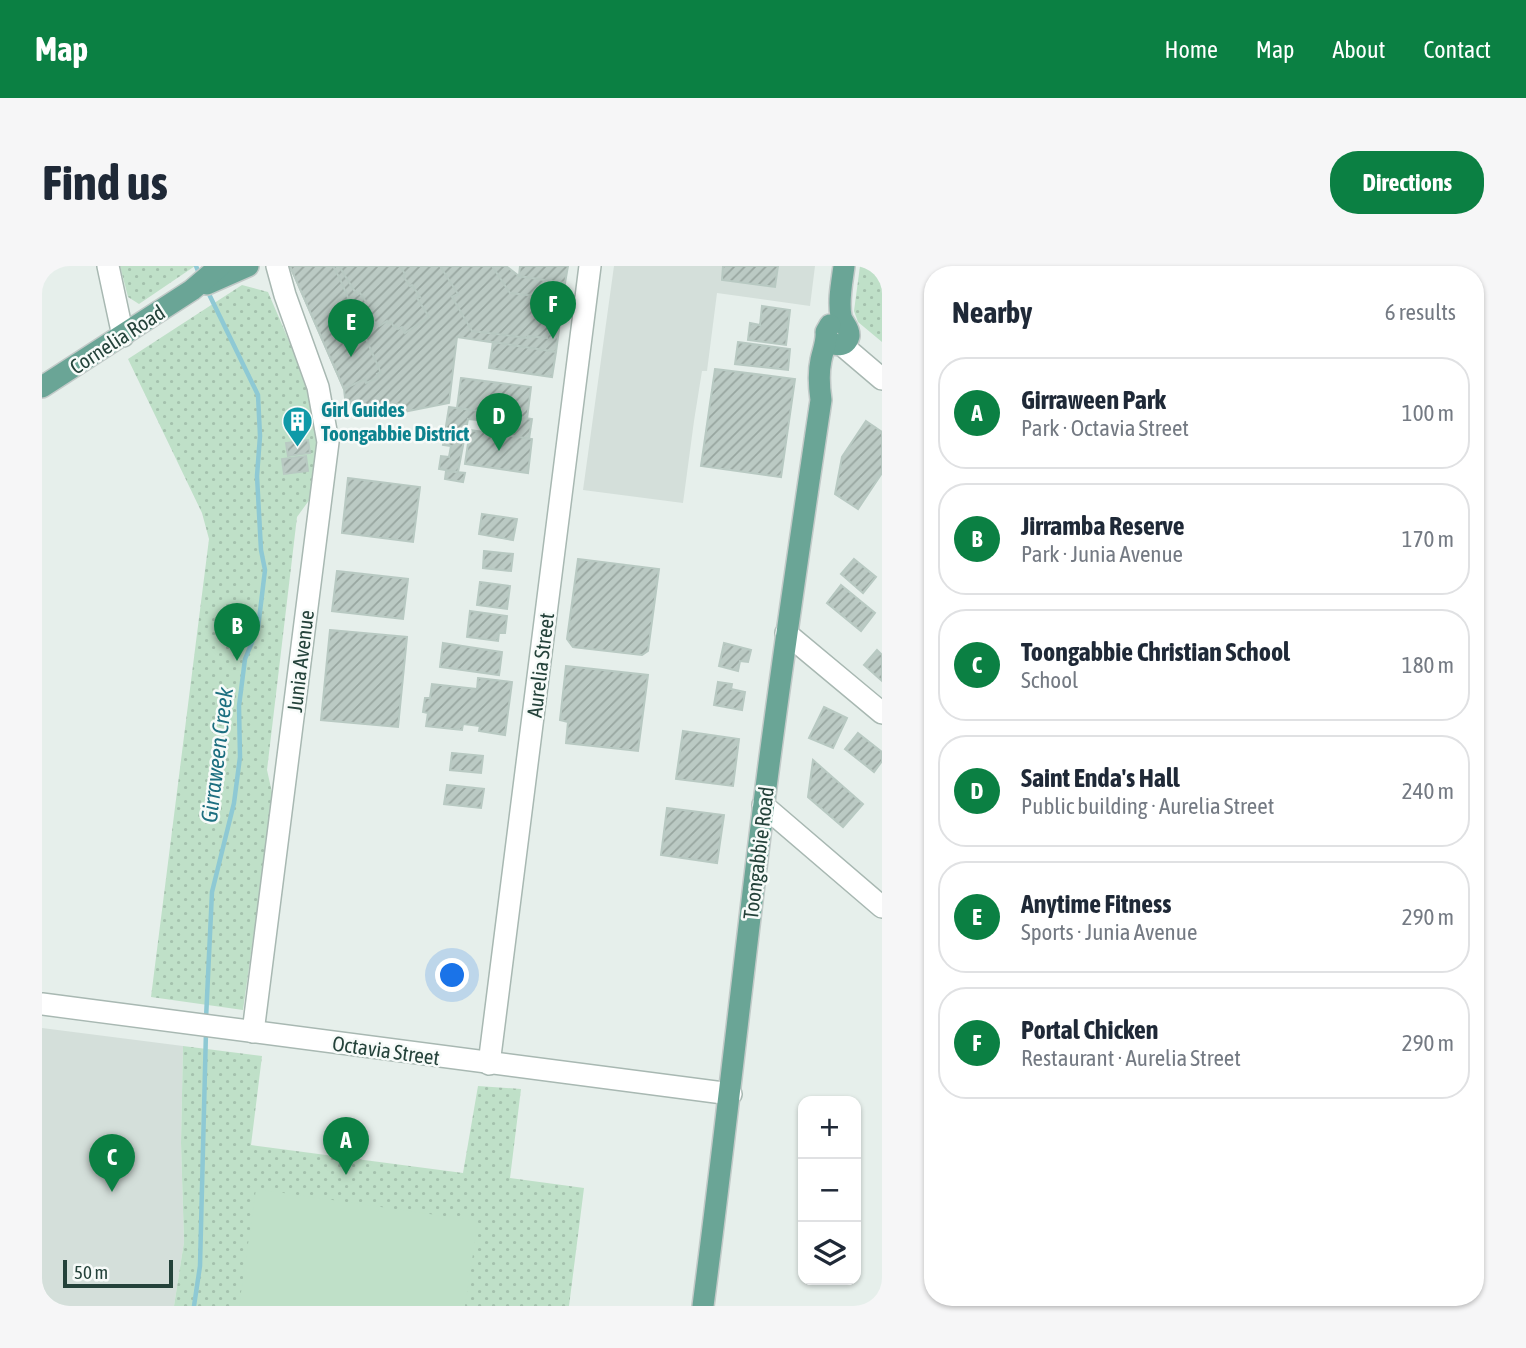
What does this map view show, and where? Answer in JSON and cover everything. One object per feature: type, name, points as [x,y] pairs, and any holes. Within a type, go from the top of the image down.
[{"type":"main road","name":"Toongabbie Road","points":[[831,266],[826,313],[838,335]]},
{"type":"main road","name":"Toongabbie Road","points":[[703,1306],[786,633],[821,400],[818,380],[822,356],[838,335],[844,266]]},
{"type":"main road","name":"Cornelia Road","points":[[42,387],[192,290],[234,269]]},
{"type":"street","points":[[108,266],[123,336]]},
{"type":"street","name":"Junia Avenue","points":[[262,266],[285,295]]},
{"type":"street","name":"Junia Avenue","points":[[253,1032],[328,442],[318,387],[277,266]]},
{"type":"street","name":"Aurelia Street","points":[[489,1064],[590,266]]},
{"type":"street","points":[[838,335],[882,362]]},
{"type":"street","points":[[838,335],[882,379]]},
{"type":"street","points":[[786,633],[882,713]]},
{"type":"street","points":[[764,805],[882,906]]},
{"type":"street","name":"Octavia Street","points":[[42,1003],[731,1094]]},
{"type":"shaded area","points":[[614,266],[815,266],[810,306],[717,293],[707,371],[702,371],[683,503],[583,490]]},
{"type":"shaded area","points":[[42,1028],[183,1046],[181,1143],[184,1242],[174,1306],[42,1306]]},
{"type":"green space","points":[[120,266],[195,266],[139,304],[128,297]]},
{"type":"green space","points":[[860,266],[882,266],[882,342],[858,322],[854,311]]},
{"type":"green space","points":[[242,285],[268,292],[304,376],[318,443],[310,499],[297,517],[267,770],[273,797],[243,1010],[151,997],[209,539],[202,513],[128,359]]},
{"type":"green space","points":[[183,1046],[262,1056],[251,1145],[463,1173],[478,1086],[521,1089],[510,1178],[584,1188],[569,1306],[174,1306],[184,1242],[181,1143]]},
{"type":"green space","points":[[256,1189],[478,1221],[465,1306],[239,1306]]},
{"type":"building","points":[[290,266],[506,266],[519,276],[565,283],[556,352],[457,337],[449,403],[403,412],[400,404],[346,407],[344,389]]},
{"type":"building","points":[[290,266],[333,266],[381,373],[377,374],[378,378],[366,383],[365,379],[344,389]]},
{"type":"building","points":[[339,266],[400,266],[405,274],[403,276],[420,297],[417,298],[429,317],[405,333],[402,327],[398,329],[391,322],[387,321],[379,326],[365,307],[368,305],[360,293],[357,295]]},
{"type":"building","points":[[440,266],[492,266],[510,293],[553,298],[552,302],[560,303],[561,310],[556,335],[528,338],[472,331],[452,297],[458,294]]},
{"type":"building","points":[[520,266],[568,266],[565,283],[519,276]]},
{"type":"building","points":[[723,266],[778,266],[775,287],[722,280]]},
{"type":"building","points":[[762,306],[790,310],[786,345],[748,340],[750,323],[760,325]]},
{"type":"building","points":[[493,342],[556,352],[552,377],[489,368]]},
{"type":"building","points":[[738,342],[790,349],[788,370],[735,364]]},
{"type":"building","points":[[715,369],[795,379],[781,477],[701,466]]},
{"type":"building","points":[[461,378],[531,387],[527,419],[457,408]]},
{"type":"building","points":[[449,407],[479,411],[477,420],[468,419],[458,472],[439,469],[441,456],[449,457],[451,446],[443,445]]},
{"type":"building","points":[[479,411],[532,419],[529,439],[506,435],[508,421],[478,417]]},
{"type":"building","points":[[866,421],[882,432],[882,473],[858,509],[835,494],[842,457]]},
{"type":"building","points":[[470,430],[532,439],[528,473],[465,464]]},
{"type":"building","name":"Girl Guides Toongabbie District","points":[[308,440],[310,453],[288,456],[286,443]]},
{"type":"building","points":[[306,456],[308,471],[284,474],[282,459]]},
{"type":"building","points":[[446,471],[465,473],[463,482],[445,479]]},
{"type":"building","points":[[348,478],[420,487],[413,542],[342,533]]},
{"type":"building","points":[[482,514],[517,519],[513,540],[479,534]]},
{"type":"building","points":[[484,551],[513,554],[511,571],[483,568]]},
{"type":"building","points":[[578,559],[659,569],[648,651],[642,655],[573,647],[567,639]]},
{"type":"building","points":[[854,559],[876,577],[863,593],[841,574]]},
{"type":"building","points":[[337,571],[408,579],[403,619],[332,611]]},
{"type":"building","points":[[480,582],[510,586],[507,609],[477,605]]},
{"type":"building","points":[[841,585],[875,613],[861,631],[827,603]]},
{"type":"building","points":[[470,611],[507,616],[505,633],[499,633],[498,641],[467,637]]},
{"type":"building","points":[[330,630],[407,637],[398,727],[321,720]]},
{"type":"building","points":[[443,643],[502,652],[499,675],[440,667]]},
{"type":"building","points":[[724,643],[751,650],[748,662],[740,661],[738,671],[719,666]]},
{"type":"building","points":[[877,650],[882,655],[882,681],[864,665]]},
{"type":"building","points":[[566,666],[648,675],[638,751],[566,743],[568,722],[560,720]]},
{"type":"building","points":[[478,678],[512,682],[505,735],[479,731],[480,726],[463,724],[462,730],[426,726],[428,713],[423,712],[425,698],[430,698],[432,684],[477,689]]},
{"type":"building","points":[[718,682],[732,684],[731,689],[745,692],[742,710],[714,705]]},
{"type":"building","points":[[824,707],[847,718],[833,748],[809,738]]},
{"type":"building","points":[[683,731],[739,739],[733,786],[676,779]]},
{"type":"building","points":[[858,733],[882,752],[882,761],[874,772],[845,749]]},
{"type":"building","points":[[452,753],[483,756],[481,773],[450,770]]},
{"type":"building","points":[[813,760],[863,804],[843,827],[808,797]]},
{"type":"building","points":[[447,785],[484,789],[481,808],[444,804]]},
{"type":"building","points":[[667,808],[724,815],[717,863],[661,855]]},
{"type":"waterway","name":"Girraween Creek","points":[[196,266],[200,276]]},
{"type":"waterway","name":"Girraween Creek","points":[[206,1019],[212,892],[234,803],[240,757],[239,706],[245,659],[258,628],[265,570],[261,550],[257,476],[260,436],[258,395],[207,290]]},
{"type":"waterway","name":"Girraween Creek","points":[[194,1306],[200,1266],[206,1031]]},
{"type":"place","name":"Portal Chicken","points":[[553,339]]},
{"type":"place","name":"Anytime Fitness","points":[[351,357]]},
{"type":"place","name":"Girl Guides Toongabbie District","points":[[298,448]]},
{"type":"place","name":"Saint Enda's Hall","points":[[499,451]]},
{"type":"place","name":"Jirramba Reserve","points":[[237,661]]},
{"type":"place","name":"Girraween Park","points":[[346,1175]]},
{"type":"place","name":"Toongabbie Christian School","points":[[112,1192]]}]
